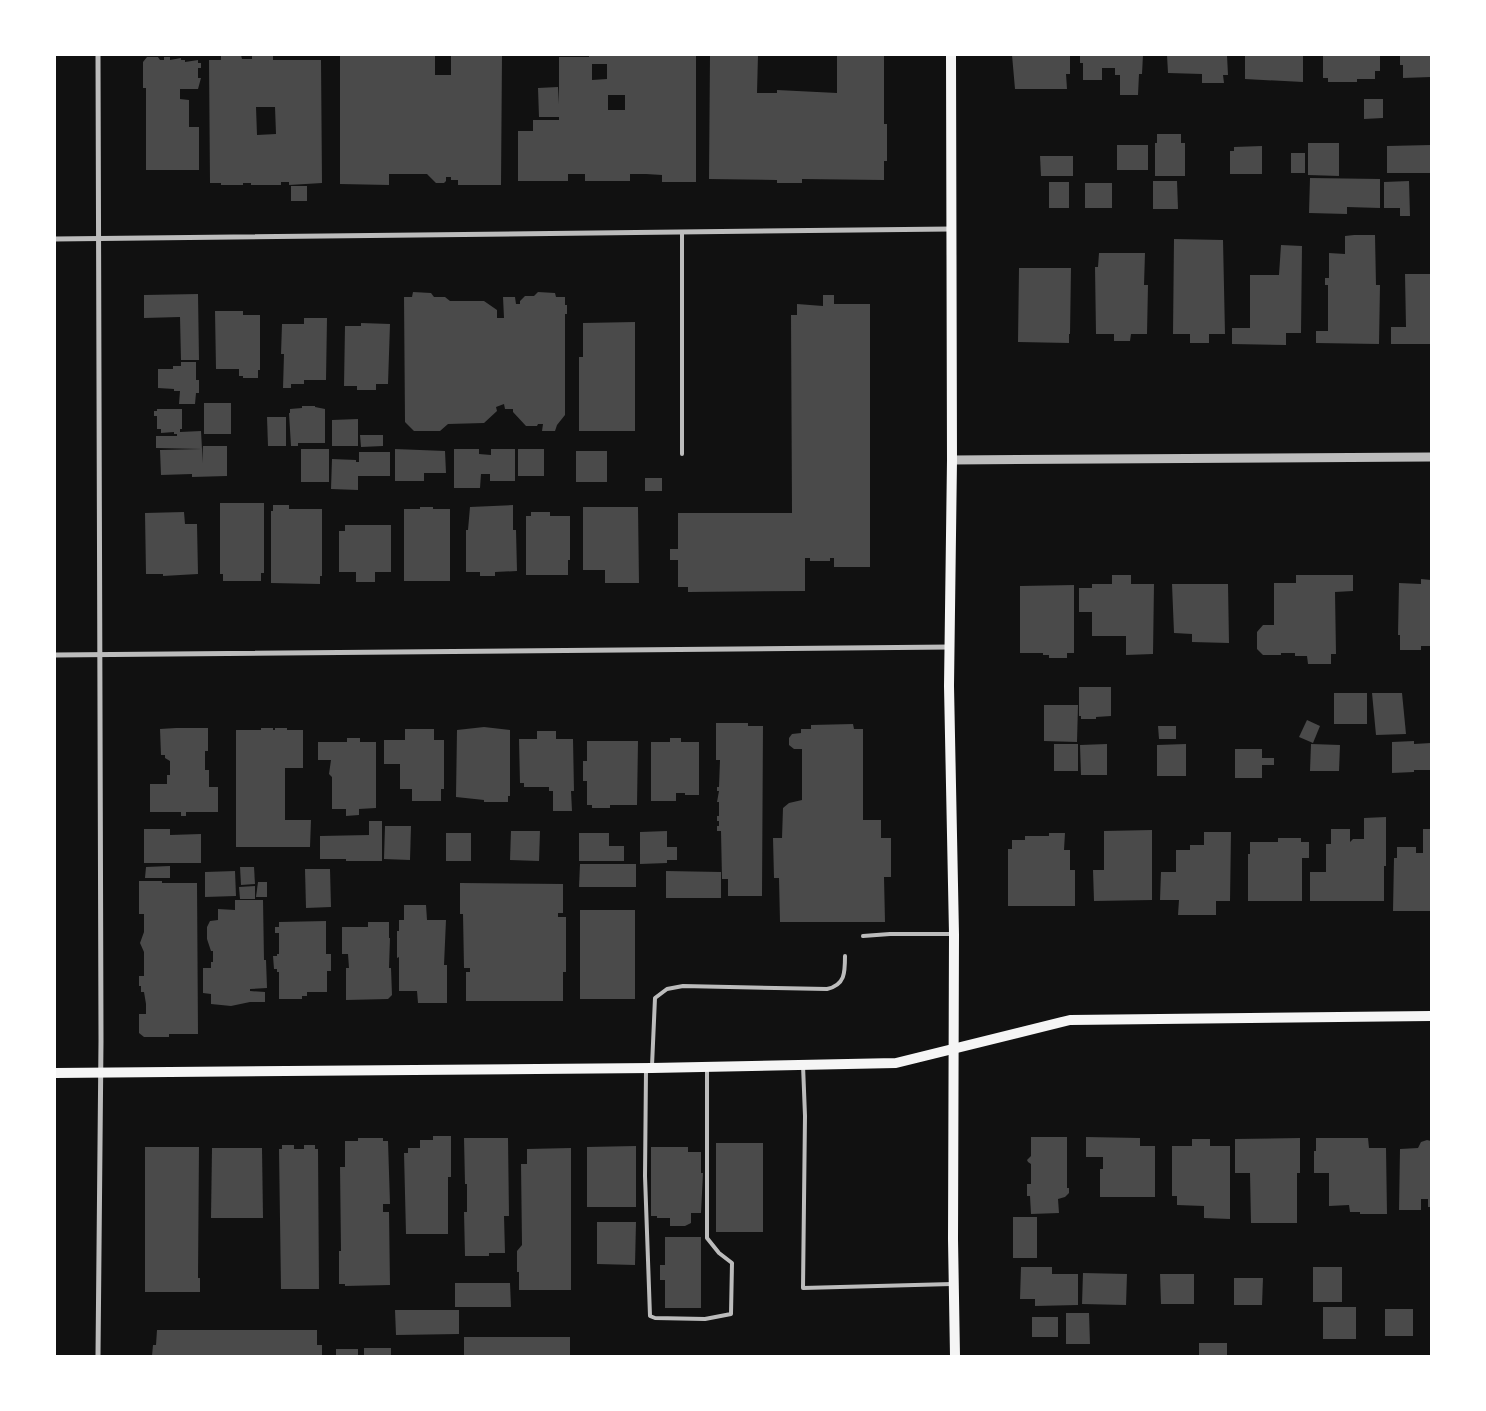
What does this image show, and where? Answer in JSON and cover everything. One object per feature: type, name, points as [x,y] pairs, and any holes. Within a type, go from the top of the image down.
[{"type":"main road","points":[[951,55],[952,460],[949,686],[954,934],[955,1356]]},
{"type":"main road","points":[[55,1073],[649,1068],[896,1063],[954,1047],[1070,1020],[1431,1016]]},
{"type":"street","points":[[98,55],[97,239],[101,1073],[98,1356]]},
{"type":"street","points":[[55,239],[951,229]]},
{"type":"street","points":[[952,460],[1431,457]]},
{"type":"street","points":[[55,655],[951,647]]},
{"type":"lane","points":[[682,232],[682,454]]},
{"type":"lane","points":[[863,936],[954,934]]},
{"type":"lane","points":[[707,1067],[707,1238],[718,1253],[732,1263],[731,1314],[706,1319],[654,1318],[650,1316],[645,1176],[654,998],[667,989],[684,986],[826,989],[835,987],[842,981],[845,970],[845,956]]},
{"type":"lane","points":[[803,1065],[806,1116],[803,1288],[954,1284]]},
{"type":"building","points":[[221,55],[241,55],[242,59],[252,59],[252,55],[273,55],[273,60],[321,60],[322,183],[289,185],[289,182],[281,182],[281,185],[251,185],[251,183],[243,183],[243,185],[221,185],[221,183],[210,183],[209,60],[221,60]],"holes":[[[256,107],[275,107],[276,134],[257,135]]]},
{"type":"building","points":[[340,55],[435,55],[435,75],[451,75],[451,55],[502,55],[501,185],[458,185],[458,180],[451,180],[451,177],[446,177],[444,183],[436,183],[427,174],[389,174],[389,185],[340,184]]},
{"type":"building","points":[[589,55],[696,55],[696,182],[662,182],[662,175],[646,174],[630,174],[630,181],[585,181],[585,174],[568,174],[568,181],[518,181],[518,131],[533,131],[533,120],[559,120],[559,117],[539,117],[538,88],[558,87],[559,104],[559,57],[589,57]],"holes":[[[592,64],[607,64],[607,79],[592,80]],[[608,95],[625,95],[625,110],[608,110]]]},
{"type":"building","points":[[710,55],[758,55],[757,93],[777,93],[777,90],[837,93],[837,55],[884,55],[884,124],[887,124],[887,161],[884,161],[884,180],[802,179],[802,183],[777,183],[777,180],[709,179]]},
{"type":"building","points":[[1012,55],[1070,55],[1070,74],[1066,74],[1067,89],[1015,89]]},
{"type":"building","points":[[1080,55],[1143,55],[1142,74],[1139,74],[1138,95],[1120,95],[1120,75],[1115,75],[1115,68],[1102,68],[1102,80],[1083,80],[1083,63],[1080,63]]},
{"type":"building","points":[[1167,55],[1227,55],[1228,75],[1223,75],[1224,83],[1202,83],[1202,74],[1168,73]]},
{"type":"building","points":[[1245,55],[1303,55],[1303,82],[1245,79]]},
{"type":"building","points":[[1323,55],[1380,55],[1380,71],[1375,71],[1375,79],[1357,79],[1357,82],[1328,82],[1328,78],[1323,78]]},
{"type":"building","points":[[1400,55],[1431,55],[1431,77],[1403,78],[1403,65],[1400,65]]},
{"type":"building","points":[[147,57],[158,57],[160,60],[164,60],[164,57],[170,57],[170,60],[181,58],[185,62],[198,60],[198,63],[201,63],[201,68],[198,68],[198,78],[201,78],[198,89],[180,89],[180,99],[189,100],[189,127],[199,127],[199,170],[146,170],[146,88],[143,88],[143,62]]},
{"type":"building","points":[[1364,99],[1383,99],[1383,118],[1364,119]]},
{"type":"building","points":[[1157,134],[1181,134],[1181,143],[1185,143],[1185,176],[1155,176],[1155,143],[1157,143]]},
{"type":"building","points":[[1308,143],[1339,143],[1339,176],[1308,175]]},
{"type":"building","points":[[1117,145],[1148,145],[1148,170],[1117,170]]},
{"type":"building","points":[[1431,145],[1431,173],[1387,173],[1387,146]]},
{"type":"building","points":[[1262,146],[1262,174],[1230,174],[1230,151],[1234,151],[1234,147]]},
{"type":"building","points":[[1291,153],[1305,153],[1305,173],[1291,173]]},
{"type":"building","points":[[1040,156],[1073,156],[1073,176],[1041,176]]},
{"type":"building","points":[[1310,178],[1380,179],[1380,208],[1347,207],[1347,214],[1309,213]]},
{"type":"building","points":[[1153,181],[1177,181],[1178,209],[1153,209]]},
{"type":"building","points":[[1409,181],[1410,216],[1400,216],[1400,208],[1384,208],[1384,182]]},
{"type":"building","points":[[1049,182],[1069,182],[1069,208],[1049,208]]},
{"type":"building","points":[[1085,183],[1112,183],[1112,208],[1085,208]]},
{"type":"building","points":[[291,186],[307,186],[307,201],[291,201]]},
{"type":"building","points":[[1375,235],[1376,285],[1380,285],[1379,344],[1316,343],[1316,331],[1328,331],[1328,285],[1325,285],[1325,278],[1329,278],[1329,253],[1345,254],[1345,236]]},
{"type":"building","points":[[1174,239],[1223,240],[1225,334],[1209,334],[1209,343],[1190,343],[1190,334],[1173,334]]},
{"type":"building","points":[[1281,245],[1302,246],[1301,333],[1286,333],[1286,345],[1232,344],[1232,328],[1250,328],[1250,275],[1279,275]]},
{"type":"building","points":[[1099,253],[1145,253],[1144,285],[1148,285],[1147,334],[1131,334],[1130,341],[1114,341],[1114,334],[1096,334],[1095,267],[1098,267]]},
{"type":"building","points":[[1019,268],[1071,268],[1069,343],[1018,342]]},
{"type":"building","points":[[1405,274],[1431,274],[1431,344],[1391,344],[1391,327],[1406,327]]},
{"type":"building","points":[[413,292],[431,293],[434,297],[445,297],[450,301],[484,301],[497,310],[497,318],[504,318],[503,297],[515,297],[516,304],[520,304],[520,301],[525,296],[534,296],[538,292],[555,293],[556,297],[565,297],[567,314],[565,314],[565,415],[555,431],[542,431],[543,424],[526,426],[513,412],[513,409],[505,409],[504,404],[496,407],[497,411],[484,423],[448,424],[440,431],[414,431],[405,422],[404,297],[412,297]]},
{"type":"building","points":[[198,294],[199,360],[181,360],[180,317],[144,318],[144,295]]},
{"type":"building","points":[[823,295],[834,295],[834,304],[870,304],[870,567],[834,567],[834,558],[830,558],[830,561],[810,561],[810,558],[805,558],[805,591],[688,592],[688,587],[678,587],[678,560],[670,560],[670,549],[678,549],[678,513],[792,513],[791,315],[797,315],[797,304],[823,306]]},
{"type":"building","points":[[215,311],[243,311],[243,315],[260,315],[260,370],[258,370],[258,378],[243,378],[243,376],[239,376],[239,369],[216,369]]},
{"type":"building","points":[[304,318],[327,318],[326,380],[304,380],[304,384],[291,384],[291,388],[283,388],[284,354],[281,354],[282,324],[304,324]]},
{"type":"building","points":[[635,322],[635,431],[579,431],[579,357],[583,357],[583,323]]},
{"type":"building","points":[[361,323],[390,324],[388,384],[376,384],[376,390],[357,390],[357,386],[344,386],[345,326],[361,326]]},
{"type":"building","points":[[181,362],[196,362],[196,380],[199,380],[199,393],[196,393],[195,404],[179,404],[180,391],[158,388],[158,369],[173,369],[173,366],[181,366]]},
{"type":"building","points":[[204,403],[231,403],[231,434],[204,434]]},
{"type":"building","points":[[302,406],[315,406],[325,409],[325,443],[298,443],[298,446],[291,446],[290,409],[302,408]]},
{"type":"building","points":[[157,409],[182,409],[182,429],[180,429],[180,432],[201,431],[202,449],[156,448],[156,436],[177,436],[174,432],[161,433],[161,429],[157,429],[157,416],[154,416],[154,411],[157,411]]},
{"type":"building","points":[[267,417],[286,417],[286,446],[268,446]]},
{"type":"building","points":[[358,419],[358,446],[332,446],[332,420]]},
{"type":"building","points":[[360,435],[383,435],[383,446],[361,447]]},
{"type":"building","points":[[203,446],[227,446],[227,476],[192,477],[192,474],[161,475],[160,450],[202,449],[202,463]]},
{"type":"building","points":[[301,449],[329,449],[329,482],[301,482]]},
{"type":"building","points":[[395,449],[445,451],[446,473],[424,473],[424,481],[395,481]]},
{"type":"building","points":[[454,449],[479,449],[479,454],[491,455],[491,449],[515,449],[515,481],[490,481],[490,474],[481,474],[480,488],[454,488]]},
{"type":"building","points":[[518,449],[544,449],[544,476],[518,476]]},
{"type":"building","points":[[576,451],[607,451],[607,482],[576,482]]},
{"type":"building","points":[[359,452],[390,452],[390,476],[358,476],[358,490],[331,489],[332,459],[356,460],[356,462],[359,462]]},
{"type":"building","points":[[645,478],[662,478],[662,491],[645,491]]},
{"type":"building","points":[[220,503],[264,503],[264,573],[261,573],[261,581],[223,581],[223,574],[220,574]]},
{"type":"building","points":[[273,505],[289,505],[289,509],[322,509],[322,576],[320,576],[320,584],[271,583],[271,511],[273,511]]},
{"type":"building","points":[[513,505],[513,530],[516,530],[517,571],[495,572],[495,576],[480,576],[480,572],[466,572],[466,530],[468,530],[470,507]]},
{"type":"building","points":[[420,507],[450,509],[450,581],[404,581],[404,509],[420,509]]},
{"type":"building","points":[[583,507],[638,507],[639,583],[605,583],[605,570],[583,570]]},
{"type":"building","points":[[184,512],[185,524],[197,524],[198,574],[163,576],[163,574],[146,574],[145,513]]},
{"type":"building","points":[[531,512],[550,512],[550,516],[570,516],[568,575],[526,575],[526,516],[531,516]]},
{"type":"building","points":[[345,525],[391,525],[391,572],[375,572],[375,582],[356,582],[356,572],[339,572],[339,531],[345,531]]},
{"type":"building","points":[[1112,575],[1131,575],[1131,584],[1154,584],[1153,654],[1126,655],[1126,636],[1092,636],[1092,612],[1079,612],[1079,588],[1092,588],[1092,584],[1112,584]]},
{"type":"building","points":[[1296,575],[1353,575],[1353,591],[1335,592],[1336,654],[1331,654],[1331,664],[1308,664],[1307,656],[1295,656],[1295,653],[1263,655],[1257,649],[1257,632],[1263,625],[1274,625],[1274,583],[1296,583]]},
{"type":"building","points":[[1421,579],[1431,580],[1431,646],[1421,646],[1421,650],[1400,650],[1400,635],[1398,635],[1399,583],[1421,584]]},
{"type":"building","points":[[1172,584],[1228,584],[1229,643],[1192,642],[1192,634],[1174,633]]},
{"type":"building","points":[[1074,585],[1074,653],[1067,653],[1067,658],[1049,658],[1049,655],[1043,655],[1043,653],[1020,653],[1020,586]]},
{"type":"building","points":[[1079,687],[1111,687],[1111,716],[1081,719],[1081,716],[1079,716]]},
{"type":"building","points":[[1334,693],[1367,693],[1367,724],[1334,724]]},
{"type":"building","points":[[1372,693],[1402,693],[1406,734],[1376,735]]},
{"type":"building","points":[[1044,705],[1078,705],[1077,742],[1044,741]]},
{"type":"building","points":[[1307,720],[1320,726],[1313,743],[1299,737]]},
{"type":"building","points":[[716,723],[748,723],[748,726],[763,726],[762,896],[728,896],[728,879],[722,879],[721,831],[717,831],[717,826],[719,826],[717,816],[719,816],[719,802],[717,802],[719,791],[717,791],[717,787],[719,787],[720,760],[716,760]]},
{"type":"building","points":[[853,724],[854,729],[863,729],[863,820],[881,820],[881,838],[891,838],[891,877],[884,877],[885,922],[780,922],[779,878],[774,878],[773,838],[782,838],[783,808],[789,803],[802,800],[802,749],[794,749],[789,745],[789,738],[792,734],[801,733],[801,729],[811,729],[811,725]]},
{"type":"building","points":[[1158,726],[1176,726],[1176,739],[1159,739]]},
{"type":"building","points":[[484,727],[510,730],[510,796],[508,796],[508,802],[484,802],[484,800],[456,797],[457,730]]},
{"type":"building","points":[[208,728],[208,751],[205,751],[205,770],[209,770],[209,787],[218,787],[218,812],[186,812],[186,816],[181,816],[181,812],[150,812],[150,784],[167,784],[167,775],[170,775],[170,761],[165,758],[165,755],[161,755],[160,729]]},
{"type":"building","points":[[261,728],[303,730],[303,768],[285,768],[285,820],[311,820],[310,847],[236,847],[236,730],[261,730]]},
{"type":"building","points":[[405,729],[434,729],[434,740],[444,740],[444,789],[441,789],[441,801],[412,801],[412,789],[400,789],[400,764],[384,764],[384,740],[405,740]]},
{"type":"building","points":[[537,731],[556,731],[556,739],[573,739],[574,791],[571,791],[572,811],[553,811],[553,791],[549,791],[549,787],[524,787],[524,783],[520,783],[519,739],[537,739]]},
{"type":"building","points":[[347,738],[360,738],[360,742],[376,742],[376,808],[359,809],[359,815],[346,816],[346,809],[332,809],[332,777],[329,774],[331,760],[318,760],[318,742],[347,742]]},
{"type":"building","points":[[670,738],[681,738],[681,742],[699,742],[699,795],[676,793],[676,801],[651,801],[651,742],[670,742]]},
{"type":"building","points":[[587,741],[638,741],[637,805],[610,805],[610,808],[592,808],[592,805],[587,805],[587,781],[583,781],[583,761],[587,761]]},
{"type":"building","points":[[1414,741],[1414,744],[1431,743],[1431,770],[1392,773],[1392,742]]},
{"type":"building","points":[[1054,744],[1078,744],[1078,771],[1054,771]]},
{"type":"building","points":[[1107,744],[1107,775],[1081,775],[1080,745]]},
{"type":"building","points":[[1186,744],[1186,776],[1157,776],[1157,745]]},
{"type":"building","points":[[1311,744],[1340,745],[1339,771],[1310,771]]},
{"type":"building","points":[[1235,749],[1262,749],[1262,758],[1274,758],[1274,765],[1262,765],[1262,778],[1235,778]]},
{"type":"building","points":[[1386,817],[1384,901],[1310,901],[1310,872],[1326,872],[1326,844],[1331,844],[1331,829],[1350,829],[1350,842],[1353,839],[1364,839],[1364,818]]},
{"type":"building","points":[[369,821],[382,821],[382,861],[320,859],[320,836],[369,835]]},
{"type":"building","points":[[385,826],[411,826],[410,860],[384,859]]},
{"type":"building","points":[[144,829],[170,829],[170,835],[201,834],[201,863],[144,863]]},
{"type":"building","points":[[1423,829],[1431,829],[1431,911],[1393,911],[1394,858],[1397,858],[1397,847],[1416,847],[1416,853],[1423,853]]},
{"type":"building","points":[[1152,830],[1152,900],[1094,901],[1093,870],[1104,870],[1104,831]]},
{"type":"building","points":[[511,831],[540,831],[539,861],[510,860]]},
{"type":"building","points":[[667,831],[667,847],[677,847],[677,860],[667,860],[667,863],[640,864],[640,832]]},
{"type":"building","points":[[1204,832],[1231,832],[1230,901],[1216,901],[1216,915],[1178,915],[1179,900],[1160,900],[1161,872],[1176,872],[1176,850],[1190,850],[1190,845],[1204,845]]},
{"type":"building","points":[[446,833],[471,833],[471,861],[446,861]]},
{"type":"building","points":[[579,833],[609,833],[609,846],[624,846],[624,861],[579,861]]},
{"type":"building","points":[[1049,833],[1065,833],[1064,850],[1070,850],[1070,870],[1075,870],[1075,906],[1008,906],[1008,849],[1012,849],[1012,840],[1025,840],[1025,836],[1049,836]]},
{"type":"building","points":[[1278,838],[1301,838],[1301,842],[1309,842],[1309,858],[1302,858],[1302,901],[1248,901],[1248,854],[1250,854],[1250,842],[1278,842]]},
{"type":"building","points":[[580,864],[636,864],[636,887],[579,887]]},
{"type":"building","points":[[170,866],[170,878],[145,878],[146,867]]},
{"type":"building","points":[[240,867],[254,867],[255,884],[241,885]]},
{"type":"building","points":[[305,869],[330,869],[331,907],[306,908]]},
{"type":"building","points":[[235,871],[236,896],[205,897],[205,872]]},
{"type":"building","points":[[666,871],[721,872],[721,898],[666,898]]},
{"type":"building","points":[[139,881],[197,883],[198,1034],[169,1034],[169,1037],[144,1037],[139,1033],[139,1014],[146,1014],[146,1004],[144,992],[141,992],[141,986],[139,986],[139,976],[144,976],[144,952],[140,943],[144,932],[144,914],[139,914]]},
{"type":"building","points":[[258,882],[267,882],[267,897],[256,897]]},
{"type":"building","points":[[460,883],[563,884],[563,913],[558,913],[558,917],[566,917],[566,972],[563,972],[563,1001],[466,1001],[466,972],[470,972],[470,968],[464,968],[463,914],[460,914]]},
{"type":"building","points":[[255,886],[255,899],[240,899],[239,887]]},
{"type":"building","points":[[235,900],[263,900],[264,960],[266,960],[267,988],[250,989],[250,991],[265,992],[265,1002],[250,1002],[231,1006],[211,1004],[211,994],[203,993],[203,968],[211,968],[211,962],[213,962],[213,951],[211,951],[207,939],[207,927],[210,921],[218,920],[218,909],[235,910]]},
{"type":"building","points":[[404,905],[426,905],[427,920],[446,920],[444,965],[447,965],[447,1003],[418,1003],[417,991],[399,991],[397,931],[399,931],[399,920],[404,920]]},
{"type":"building","points":[[580,910],[635,910],[635,999],[580,999]]},
{"type":"building","points":[[326,921],[326,954],[331,954],[331,971],[327,971],[327,992],[307,992],[307,996],[302,996],[302,999],[279,999],[279,972],[277,972],[277,969],[274,969],[273,956],[279,954],[279,933],[275,933],[275,927],[279,927],[279,922]]},
{"type":"building","points":[[368,922],[389,922],[389,968],[391,968],[392,995],[388,999],[346,1000],[346,968],[349,968],[348,954],[342,954],[342,927],[368,927]]},
{"type":"building","points":[[433,1136],[451,1136],[451,1177],[448,1177],[448,1234],[406,1234],[404,1153],[408,1153],[408,1148],[420,1148],[420,1140],[433,1140]]},
{"type":"building","points":[[1031,1137],[1067,1137],[1067,1188],[1069,1188],[1069,1193],[1065,1197],[1058,1199],[1059,1213],[1031,1214],[1030,1196],[1027,1196],[1027,1184],[1031,1184],[1031,1164],[1027,1160],[1031,1156]]},
{"type":"building","points":[[1086,1137],[1140,1138],[1140,1146],[1155,1146],[1155,1197],[1100,1197],[1100,1169],[1103,1169],[1103,1157],[1086,1157]]},
{"type":"building","points":[[358,1138],[383,1138],[383,1141],[388,1141],[390,1204],[383,1204],[383,1212],[389,1212],[390,1285],[345,1286],[345,1284],[339,1284],[339,1251],[341,1251],[340,1167],[345,1167],[345,1141],[358,1141]]},
{"type":"building","points":[[464,1138],[508,1138],[509,1216],[504,1216],[505,1253],[489,1253],[489,1256],[465,1256],[464,1212],[467,1212],[467,1184],[465,1184]]},
{"type":"building","points":[[1300,1138],[1300,1173],[1297,1173],[1297,1223],[1251,1223],[1250,1173],[1235,1173],[1235,1139]]},
{"type":"building","points":[[1316,1138],[1368,1138],[1369,1148],[1386,1148],[1387,1214],[1350,1212],[1349,1205],[1329,1206],[1329,1173],[1314,1173]]},
{"type":"building","points":[[1192,1139],[1210,1139],[1210,1146],[1230,1146],[1230,1219],[1204,1218],[1204,1206],[1177,1205],[1177,1196],[1172,1196],[1172,1146],[1192,1146]]},
{"type":"building","points":[[1431,1141],[1431,1207],[1428,1207],[1428,1199],[1421,1199],[1421,1210],[1399,1210],[1400,1149],[1418,1148],[1421,1142]]},
{"type":"building","points":[[716,1143],[763,1143],[763,1232],[716,1232]]},
{"type":"building","points":[[282,1145],[294,1145],[294,1149],[304,1149],[304,1145],[315,1145],[315,1149],[318,1149],[319,1289],[281,1289],[279,1149],[282,1149]]},
{"type":"building","points":[[636,1146],[636,1207],[587,1207],[587,1147]]},
{"type":"building","points":[[145,1147],[199,1147],[198,1278],[200,1278],[200,1292],[145,1292]]},
{"type":"building","points":[[651,1147],[688,1147],[688,1152],[701,1152],[701,1173],[703,1173],[701,1213],[691,1213],[691,1223],[685,1226],[670,1226],[670,1218],[651,1216]]},
{"type":"building","points":[[212,1148],[262,1148],[263,1218],[211,1218]]},
{"type":"building","points":[[571,1148],[571,1290],[519,1290],[517,1251],[522,1245],[521,1164],[527,1164],[527,1149]]},
{"type":"building","points":[[1013,1217],[1037,1217],[1037,1258],[1013,1258]]},
{"type":"building","points":[[597,1222],[636,1222],[635,1265],[597,1264]]},
{"type":"building","points":[[665,1237],[701,1237],[701,1308],[665,1308],[665,1280],[660,1280],[660,1265],[665,1265]]},
{"type":"building","points":[[1021,1267],[1052,1267],[1052,1274],[1078,1274],[1078,1305],[1035,1306],[1035,1299],[1020,1299]]},
{"type":"building","points":[[1313,1267],[1342,1267],[1342,1302],[1313,1302]]},
{"type":"building","points":[[1083,1273],[1127,1274],[1126,1305],[1082,1304]]},
{"type":"building","points":[[1160,1274],[1194,1274],[1194,1304],[1161,1304]]},
{"type":"building","points":[[1234,1278],[1263,1278],[1262,1305],[1234,1305]]},
{"type":"building","points":[[455,1283],[510,1283],[511,1307],[455,1307]]},
{"type":"building","points":[[1323,1307],[1356,1307],[1356,1339],[1323,1339]]},
{"type":"building","points":[[1385,1309],[1413,1309],[1413,1336],[1385,1336]]},
{"type":"building","points":[[395,1310],[459,1310],[459,1334],[396,1335]]},
{"type":"building","points":[[1066,1313],[1089,1313],[1090,1344],[1066,1344]]},
{"type":"building","points":[[1032,1317],[1058,1317],[1058,1337],[1032,1337]]},
{"type":"building","points":[[157,1330],[317,1330],[317,1345],[322,1345],[322,1356],[152,1356],[153,1345],[156,1345]]},
{"type":"building","points":[[464,1337],[570,1337],[570,1356],[464,1356]]},
{"type":"building","points":[[1199,1343],[1227,1343],[1227,1356],[1199,1356]]},
{"type":"building","points":[[364,1348],[391,1348],[391,1356],[364,1356]]},
{"type":"building","points":[[336,1349],[358,1349],[358,1356],[336,1356]]}]
